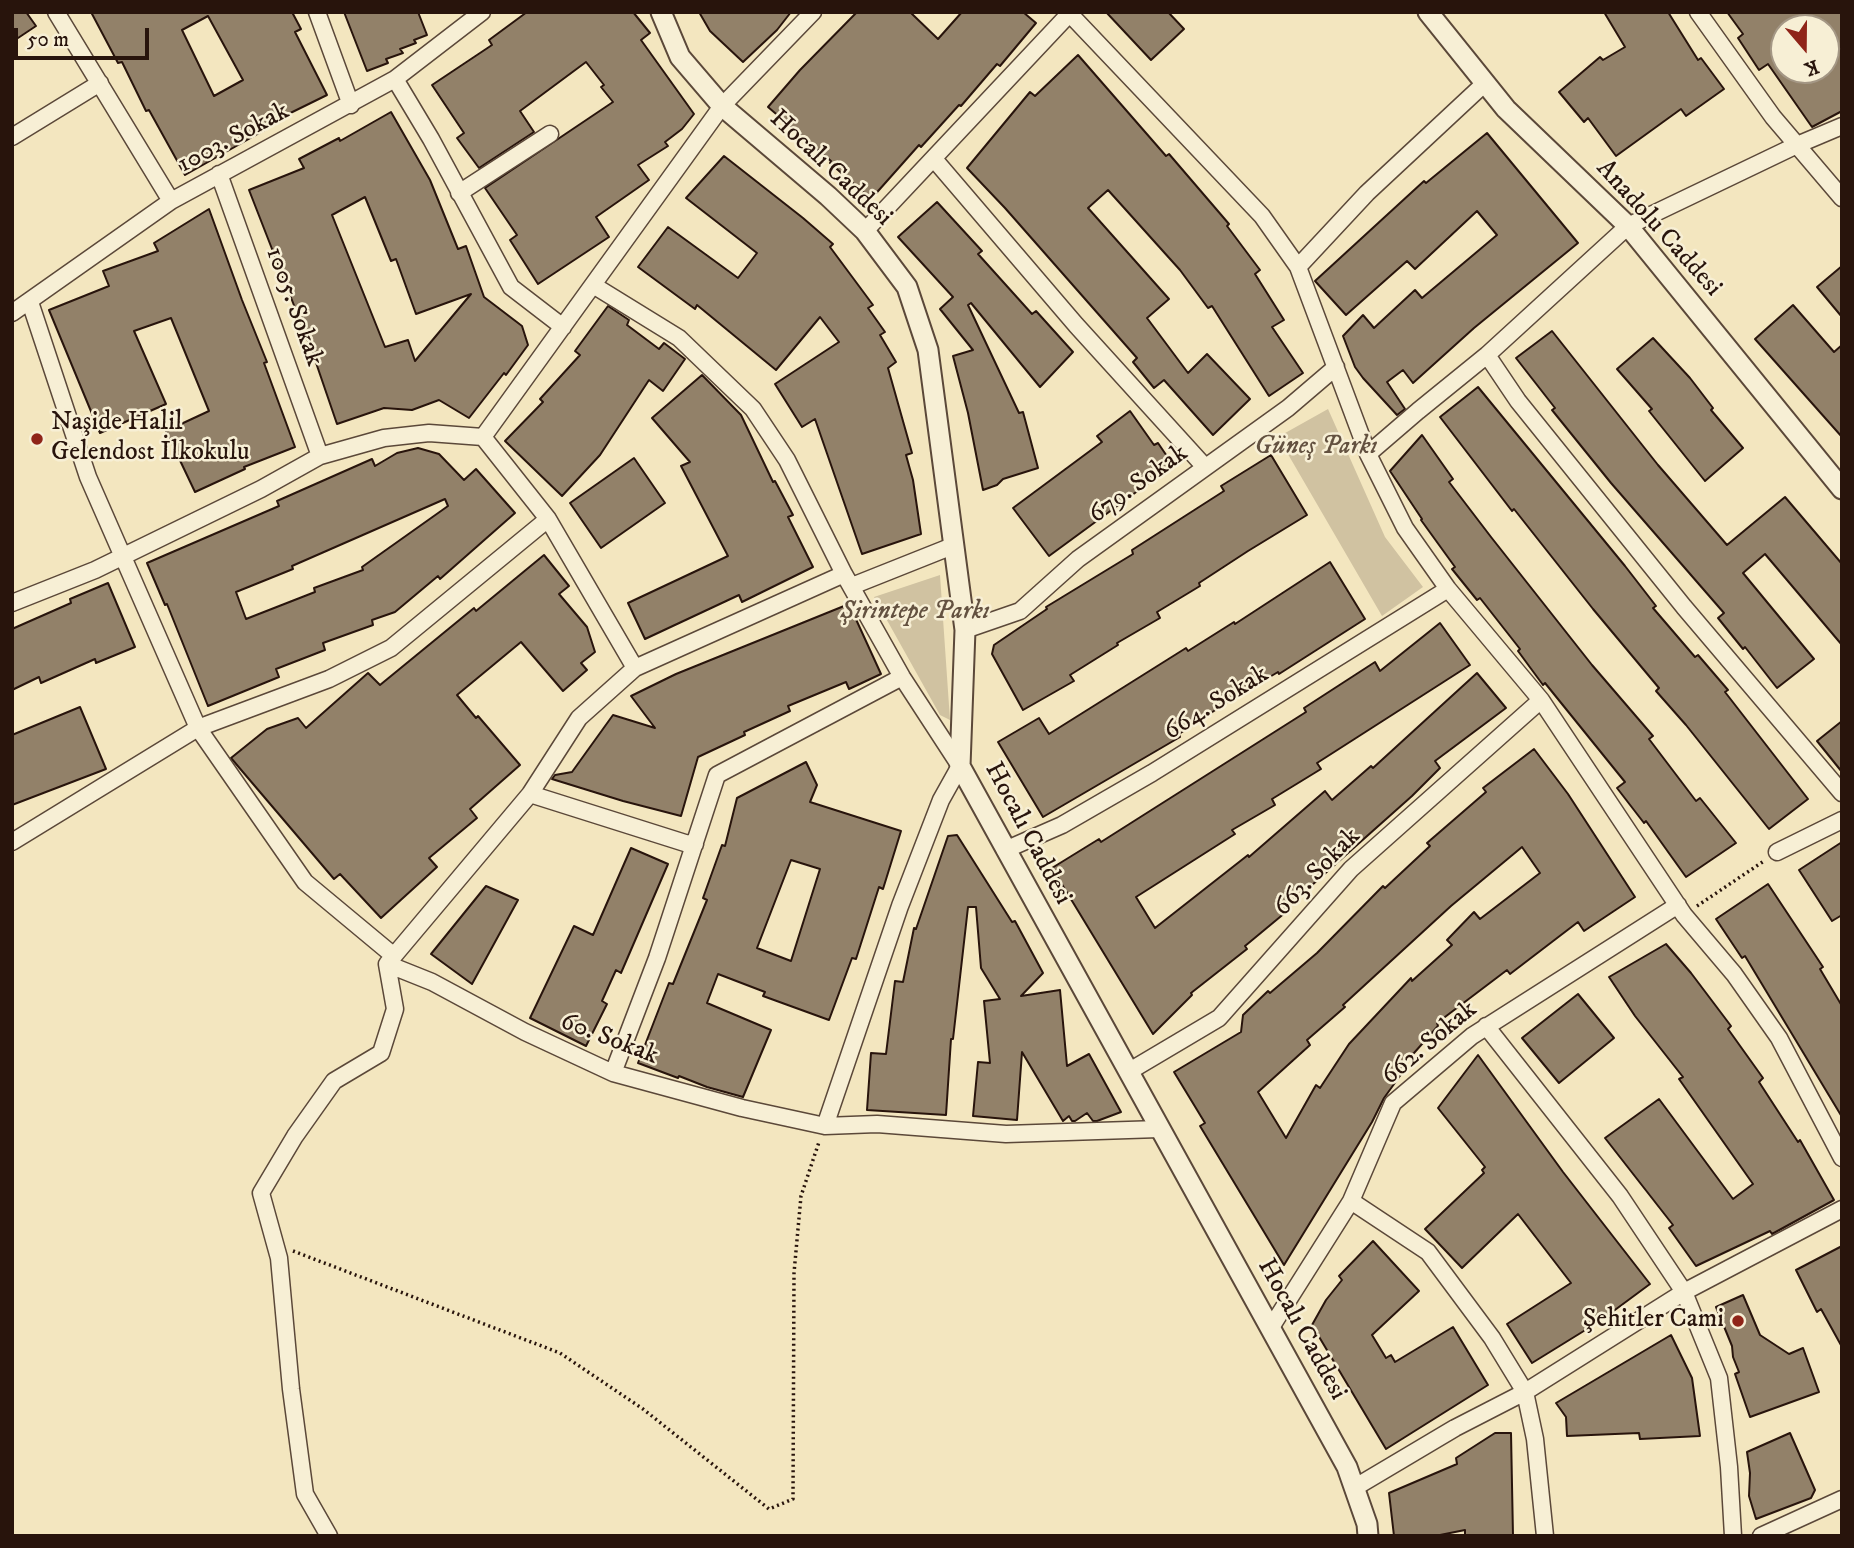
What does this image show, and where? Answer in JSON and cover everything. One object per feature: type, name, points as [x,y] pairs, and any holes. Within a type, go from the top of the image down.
[{"type":"street","points":[[56,12],[171,201]]},
{"type":"street","points":[[317,12],[351,105]]},
{"type":"street","name":"1003. Sokak","points":[[12,313],[171,201],[351,105],[394,79],[482,12]]},
{"type":"street","name":"Hocalı Caddesi","points":[[661,12],[680,57],[722,106],[828,196],[865,232],[906,287],[928,350],[965,630],[960,766],[1347,1467],[1367,1524],[1368,1536]]},
{"type":"street","points":[[483,437],[722,106],[813,12]]},
{"type":"street","name":"Anadolu Caddesi","points":[[1428,12],[1506,109],[1628,226],[1842,489]]},
{"type":"street","points":[[1698,12],[1773,117],[1842,198]]},
{"type":"street","points":[[865,232],[1069,13],[1262,216],[1298,267],[1368,454],[1405,528],[1448,589],[1541,701],[1681,910],[1734,974],[1779,1038],[1842,1158]]},
{"type":"street","points":[[394,79],[431,139],[510,287],[563,327]]},
{"type":"street","points":[[12,137],[100,83]]},
{"type":"street","points":[[1298,267],[1367,193],[1484,84]]},
{"type":"street","points":[[1368,454],[1487,355],[1628,226],[1842,126]]},
{"type":"street","points":[[459,193],[550,134]]},
{"type":"street","points":[[934,159],[1076,325],[1205,467]]},
{"type":"street","name":"1005. Sokak","points":[[219,174],[320,456]]},
{"type":"street","points":[[593,285],[679,338],[753,409],[787,460],[848,580],[902,677],[960,766],[941,800],[900,906],[825,1126]]},
{"type":"street","name":"60. Sokak","points":[[30,302],[88,477],[198,728],[305,882],[391,960],[525,1032],[612,1073],[742,1108],[825,1126],[877,1124],[1006,1134],[1159,1129]]},
{"type":"street","points":[[1487,355],[1518,401],[1684,607],[1842,793]]},
{"type":"street","name":"679. Sokak","points":[[965,630],[1020,611],[1079,559],[1288,408],[1336,367]]},
{"type":"street","points":[[12,603],[124,556],[261,489],[320,456],[395,437],[429,433],[483,437],[548,519],[635,668]]},
{"type":"street","points":[[12,842],[198,728],[329,679],[391,648],[548,519]]},
{"type":"street","points":[[328,1536],[305,1494],[291,1389],[279,1258],[261,1193],[295,1136],[334,1081],[381,1053],[395,1009],[391,960],[530,794],[579,718],[635,668],[848,580],[955,545]]},
{"type":"street","name":"664. Sokak","points":[[1005,850],[1062,825],[1152,773],[1448,589]]},
{"type":"street","points":[[612,1073],[657,958],[717,775],[902,677]]},
{"type":"street","name":"663. Sokak","points":[[1128,1072],[1219,1018],[1351,870],[1541,701]]},
{"type":"street","points":[[530,794],[662,837],[695,844]]},
{"type":"street","points":[[1777,852],[1842,820]]},
{"type":"street","name":"662. Sokak","points":[[1270,1329],[1351,1200],[1394,1103],[1472,1035],[1681,910]]},
{"type":"street","points":[[1486,1026],[1620,1196],[1685,1292],[1719,1378],[1729,1467],[1733,1536]]},
{"type":"street","points":[[1351,1200],[1428,1252],[1492,1338],[1525,1391],[1535,1439],[1545,1536]]},
{"type":"street","points":[[1354,1488],[1455,1428],[1525,1391],[1685,1292],[1842,1209]]},
{"type":"street","points":[[1760,1536],[1842,1499]]},
{"type":"path","points":[[1681,910],[1777,852]]},
{"type":"path","points":[[275,1244],[560,1353],[643,1409],[769,1510],[793,1500],[794,1273],[801,1196],[825,1126]]},
{"type":"green space","name":"Güneş Parkı","points":[[1328,409],[1385,537],[1423,587],[1382,616],[1278,437]]},
{"type":"green space","name":"Şirintepe Parkı","points":[[940,575],[950,720],[940,715],[874,597]]},
{"type":"building","points":[[12,12],[26,12],[36,26],[12,42]]},
{"type":"building","points":[[91,12],[292,12],[301,29],[295,32],[327,95],[268,124],[270,127],[185,175],[149,110],[146,111],[122,62],[118,63]],"holes":[[[208,16],[243,80],[214,96],[182,30]]]},
{"type":"building","points":[[344,12],[418,12],[427,35],[400,49],[403,53],[386,59],[388,63],[367,71]]},
{"type":"building","points":[[527,12],[633,12],[650,33],[641,40],[694,114],[682,129],[665,142],[668,146],[638,165],[649,180],[596,217],[609,237],[538,284],[510,240],[517,235],[485,188],[613,102],[601,87],[604,85],[586,62],[520,111],[534,132],[479,168],[457,138],[464,133],[432,85],[492,45],[489,40]]},
{"type":"building","points":[[699,12],[791,12],[777,30],[743,62],[710,31]]},
{"type":"building","points":[[857,12],[910,12],[938,39],[962,12],[1023,12],[1036,23],[1000,66],[997,64],[961,106],[959,105],[921,147],[919,145],[871,199],[768,107]]},
{"type":"building","points":[[1106,12],[1168,12],[1184,29],[1151,60]]},
{"type":"building","points":[[1604,12],[1668,12],[1698,60],[1701,58],[1724,89],[1686,116],[1681,109],[1616,156],[1588,118],[1584,122],[1559,92],[1600,57],[1603,60],[1625,47]]},
{"type":"building","points":[[1727,12],[1842,12],[1842,111],[1812,127],[1782,84],[1840,84],[1840,14],[1770,14],[1770,67],[1768,64],[1759,70],[1738,38],[1743,34]]},
{"type":"building","points":[[1078,55],[1229,224],[1227,226],[1260,270],[1255,274],[1284,320],[1272,327],[1303,373],[1269,396],[1212,306],[1208,308],[1180,270],[1108,190],[1088,208],[1169,299],[1147,318],[1188,373],[1207,354],[1250,399],[1213,435],[1164,380],[1154,388],[1133,362],[1137,358],[967,168],[1030,92],[1035,96]]},
{"type":"building","points":[[391,112],[430,180],[458,249],[466,246],[484,297],[522,326],[528,345],[469,418],[439,400],[412,410],[384,408],[337,424],[313,354],[249,190],[304,168],[299,159],[339,138],[340,141]],"holes":[[[365,197],[391,261],[396,259],[416,314],[471,294],[415,361],[408,340],[385,347],[332,215]]]},
{"type":"building","points":[[1487,133],[1578,243],[1474,328],[1413,383],[1403,370],[1387,382],[1405,409],[1397,415],[1355,367],[1343,336],[1363,315],[1374,328],[1415,290],[1422,298],[1497,235],[1477,211],[1415,269],[1407,261],[1346,315],[1315,281],[1424,181],[1426,183]]},
{"type":"building","points":[[724,156],[833,244],[830,247],[873,305],[868,308],[885,332],[880,335],[896,362],[888,368],[912,453],[906,455],[913,480],[921,534],[862,554],[815,419],[802,427],[775,384],[839,342],[820,317],[776,370],[697,305],[695,309],[638,267],[668,227],[738,278],[757,253],[686,198]]},
{"type":"building","points":[[937,202],[982,251],[978,254],[1032,314],[1036,311],[1073,352],[1040,387],[971,303],[968,305],[1019,413],[1023,412],[1038,468],[1003,479],[997,485],[983,490],[968,413],[953,356],[973,350],[940,309],[953,297],[898,237]]},
{"type":"building","points":[[209,209],[267,362],[264,363],[295,447],[244,467],[245,469],[195,492],[166,431],[209,411],[171,318],[134,331],[166,404],[100,433],[49,310],[109,286],[103,271],[158,251],[154,243]]},
{"type":"building","points":[[1842,266],[1842,317],[1817,287]]},
{"type":"building","points":[[1793,305],[1834,352],[1842,345],[1842,437],[1755,339]]},
{"type":"building","points":[[608,306],[629,320],[627,325],[659,349],[664,343],[685,359],[663,391],[649,380],[600,455],[562,496],[505,441],[543,402],[540,399],[580,355],[575,351]]},
{"type":"building","points":[[1552,331],[1658,465],[1727,545],[1785,497],[1842,564],[1842,645],[1765,554],[1743,573],[1814,659],[1777,688],[1718,618],[1724,613],[1611,483],[1552,410],[1555,408],[1516,358]]},
{"type":"building","points":[[1653,338],[1690,378],[1713,408],[1711,410],[1743,448],[1705,481],[1649,411],[1652,409],[1617,369]]},
{"type":"building","points":[[702,375],[741,415],[773,482],[775,481],[793,515],[788,517],[813,567],[742,602],[739,595],[645,639],[628,603],[728,556],[681,466],[690,462],[652,418]]},
{"type":"building","points":[[1478,387],[1625,566],[1656,606],[1653,608],[1728,690],[1725,692],[1808,799],[1769,829],[1656,691],[1659,688],[1514,509],[1512,511],[1440,417]]},
{"type":"building","points":[[1130,411],[1154,445],[1158,443],[1173,465],[1049,556],[1013,508],[1102,442],[1097,436]]},
{"type":"building","points":[[1422,435],[1453,479],[1449,482],[1491,537],[1592,665],[1653,736],[1649,739],[1696,801],[1700,798],[1736,843],[1686,877],[1646,821],[1644,823],[1617,788],[1625,782],[1545,683],[1543,685],[1518,651],[1520,649],[1480,598],[1477,600],[1452,569],[1455,567],[1390,471]]},
{"type":"building","points":[[418,448],[439,454],[464,480],[476,469],[515,513],[440,579],[438,576],[395,612],[372,620],[373,625],[323,643],[325,650],[276,669],[279,677],[208,706],[167,604],[165,605],[147,563],[279,506],[277,501],[372,459],[375,466],[397,453]],"holes":[[[445,499],[448,506],[362,567],[363,570],[314,588],[315,592],[246,619],[236,592],[293,569],[292,566]]]},
{"type":"building","points":[[1271,455],[1307,515],[1199,583],[1200,586],[1157,612],[1160,618],[1070,675],[1074,681],[1023,710],[992,654],[994,645],[1047,609],[1046,607],[1133,554],[1132,550],[1224,491],[1221,486]]},
{"type":"building","points":[[634,458],[665,503],[601,548],[570,503]]},
{"type":"building","points":[[544,555],[569,586],[559,594],[587,627],[595,652],[581,663],[587,670],[563,691],[521,642],[457,695],[520,765],[470,809],[477,818],[429,858],[437,867],[381,918],[340,874],[334,879],[231,758],[267,729],[298,718],[306,728],[368,673],[380,685]]},
{"type":"building","points":[[1330,562],[1365,619],[1279,674],[1278,672],[1226,703],[1179,734],[1180,737],[1043,817],[998,742],[1039,718],[1049,734],[1186,648],[1188,651],[1234,622],[1235,624]]},
{"type":"building","points":[[108,583],[135,647],[96,663],[95,659],[41,683],[39,677],[12,690],[12,629]]},
{"type":"building","points":[[849,604],[881,674],[849,689],[846,682],[788,706],[790,711],[698,757],[681,816],[552,779],[555,775],[572,772],[613,715],[655,728],[631,696],[676,674]]},
{"type":"building","points":[[1440,623],[1470,665],[1317,763],[1321,769],[1272,799],[1275,805],[1232,830],[1235,834],[1136,897],[1155,928],[1248,855],[1249,857],[1325,791],[1332,800],[1371,766],[1373,768],[1477,673],[1506,708],[1435,761],[1440,768],[1412,796],[1284,910],[1286,912],[1245,946],[1247,949],[1191,993],[1153,1034],[1052,868],[1099,839],[1101,842],[1306,712],[1304,708],[1375,662],[1380,671]]},
{"type":"building","points":[[80,707],[106,769],[12,805],[12,735]]},
{"type":"building","points":[[1842,721],[1842,772],[1817,741]]},
{"type":"building","points":[[1534,749],[1568,794],[1635,897],[1584,931],[1578,922],[1510,974],[1507,970],[1437,1023],[1438,1026],[1398,1071],[1402,1073],[1384,1098],[1284,1265],[1200,1126],[1205,1123],[1174,1072],[1241,1032],[1243,1015],[1268,991],[1270,993],[1317,953],[1383,886],[1385,888],[1430,846],[1427,843],[1486,792],[1483,788]],"holes":[[[1522,847],[1540,873],[1480,919],[1474,912],[1447,940],[1452,945],[1412,981],[1411,978],[1349,1044],[1320,1088],[1316,1085],[1286,1138],[1258,1092],[1310,1045],[1307,1040],[1451,906]]]},
{"type":"building","points":[[806,762],[817,785],[810,802],[901,831],[883,889],[879,887],[856,959],[852,958],[829,1020],[763,996],[765,992],[718,974],[707,1003],[771,1030],[743,1097],[638,1063],[669,983],[673,984],[707,900],[703,898],[722,845],[725,846],[737,798]],"holes":[[[791,860],[820,869],[791,961],[757,948]]]},
{"type":"building","points":[[957,835],[1012,922],[1015,921],[1043,973],[1021,996],[1060,990],[1067,1066],[1089,1054],[1121,1112],[1097,1121],[1093,1121],[1087,1113],[1075,1121],[1069,1116],[1063,1121],[1022,1052],[1017,1120],[973,1116],[978,1062],[990,1063],[984,1001],[1000,999],[981,968],[976,907],[968,907],[951,1039],[946,1115],[867,1110],[871,1053],[886,1054],[895,981],[903,982],[914,928],[916,929],[948,836]]},
{"type":"building","points":[[1842,842],[1842,915],[1832,921],[1799,870]]},
{"type":"building","points":[[631,848],[668,864],[621,973],[616,970],[602,1001],[607,1004],[586,1046],[530,1018],[574,926],[593,935]]},
{"type":"building","points":[[1768,884],[1823,967],[1820,969],[1842,1006],[1842,1117],[1745,956],[1742,958],[1716,919]]},
{"type":"building","points":[[486,886],[518,900],[472,984],[431,954]]},
{"type":"building","points":[[1666,944],[1731,1026],[1728,1029],[1763,1078],[1759,1082],[1798,1142],[1800,1140],[1834,1200],[1772,1234],[1770,1231],[1696,1266],[1669,1228],[1673,1225],[1605,1138],[1659,1099],[1733,1199],[1753,1184],[1679,1079],[1683,1077],[1635,1016],[1609,977]]},
{"type":"building","points":[[1578,994],[1614,1038],[1559,1083],[1522,1038]]},
{"type":"building","points":[[1478,1055],[1563,1172],[1650,1284],[1600,1321],[1532,1363],[1507,1324],[1571,1283],[1518,1214],[1462,1268],[1425,1229],[1484,1173],[1482,1170],[1485,1167],[1438,1108]]},
{"type":"building","points":[[1373,1241],[1419,1291],[1372,1335],[1386,1358],[1391,1355],[1395,1362],[1453,1327],[1488,1385],[1386,1449],[1312,1325],[1326,1300],[1342,1280],[1339,1276]]},
{"type":"building","points":[[1842,1246],[1842,1347],[1821,1309],[1817,1312],[1796,1270]]},
{"type":"building","points":[[1743,1295],[1760,1335],[1789,1354],[1803,1348],[1819,1392],[1750,1417],[1735,1374],[1739,1372],[1732,1346],[1716,1307]]},
{"type":"building","points":[[1671,1335],[1692,1378],[1700,1436],[1640,1439],[1639,1433],[1567,1436],[1566,1417],[1556,1403]]},
{"type":"building","points":[[1495,1433],[1511,1433],[1513,1536],[1465,1536],[1465,1530],[1435,1536],[1394,1536],[1389,1493],[1457,1464],[1456,1458]]},
{"type":"building","points":[[1790,1433],[1815,1490],[1811,1498],[1756,1519],[1749,1496],[1747,1452]]},
{"type":"place","name":"Naşide Halil Gelendost İlkokulu","points":[[37,439]]},
{"type":"place","name":"Şehitler Cami","points":[[1738,1321]]}]
